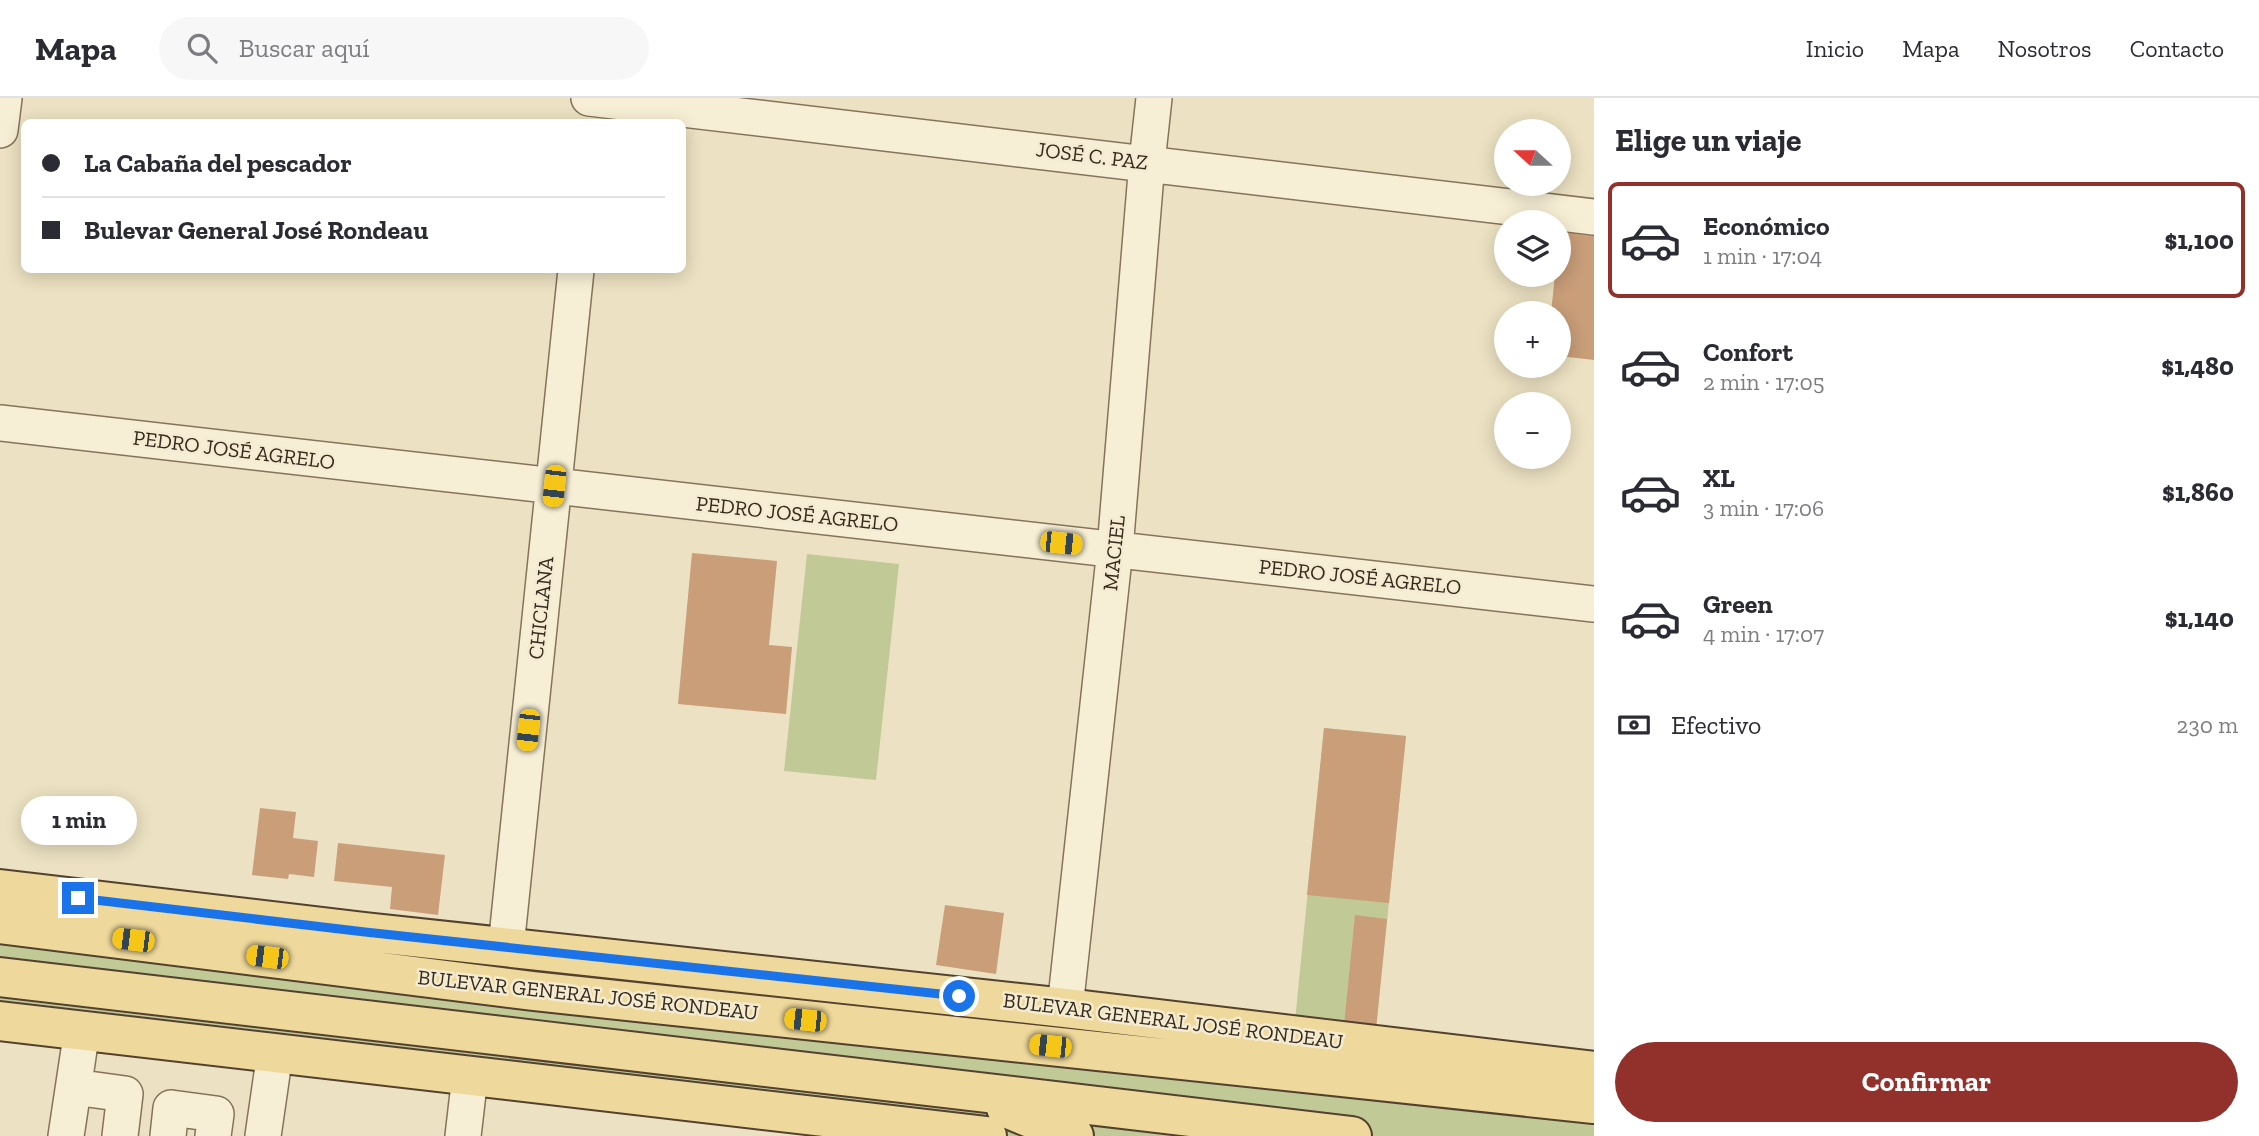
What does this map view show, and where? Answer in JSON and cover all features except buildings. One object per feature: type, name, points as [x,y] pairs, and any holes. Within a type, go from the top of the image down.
[{"type":"main road","name":"BULEVAR GENERAL JOSÉ RONDEAU","points":[[0,889],[365,932],[1065,1008],[1594,1071]]},
{"type":"main road","name":"BULEVAR GENERAL JOSÉ RONDEAU","points":[[0,924],[533,991],[1594,1104]]},
{"type":"main road","points":[[365,932],[533,991]]},
{"type":"main road","points":[[0,977],[1352,1136]]},
{"type":"main road","points":[[0,1021],[987,1136]]},
{"type":"main road","points":[[962,1090],[1074,1136]]},
{"type":"street","points":[[0,130],[4,98]]},
{"type":"street","points":[[591,119],[592,98]]},
{"type":"street","name":"JOSÉ C. PAZ","points":[[592,98],[1594,217]]},
{"type":"street","name":"MACIEL","points":[[1065,1008],[1115,550],[1154,98]]},
{"type":"street","name":"CHICLANA","points":[[506,947],[576,273]]},
{"type":"street","name":"PEDRO JOSÉ AGRELO","points":[[0,423],[1594,604]]},
{"type":"street","points":[[66,1136],[82,1030]]},
{"type":"street","points":[[264,1136],[275,1053]]},
{"type":"street","points":[[463,1136],[470,1076]]},
{"type":"street","points":[[74,1087],[125,1094],[120,1136]]},
{"type":"street","points":[[168,1136],[171,1108],[216,1114],[213,1136]]},
{"type":"green space","points":[[807,554],[899,564],[876,780],[784,771]]},
{"type":"green space","points":[[1324,728],[1406,736],[1376,1029],[1295,1021]]},
{"type":"green space","points":[[0,889],[1594,1071],[1594,1136],[987,1136],[0,1021]]},
{"type":"route","points":[[78,898],[959,996]]}]
